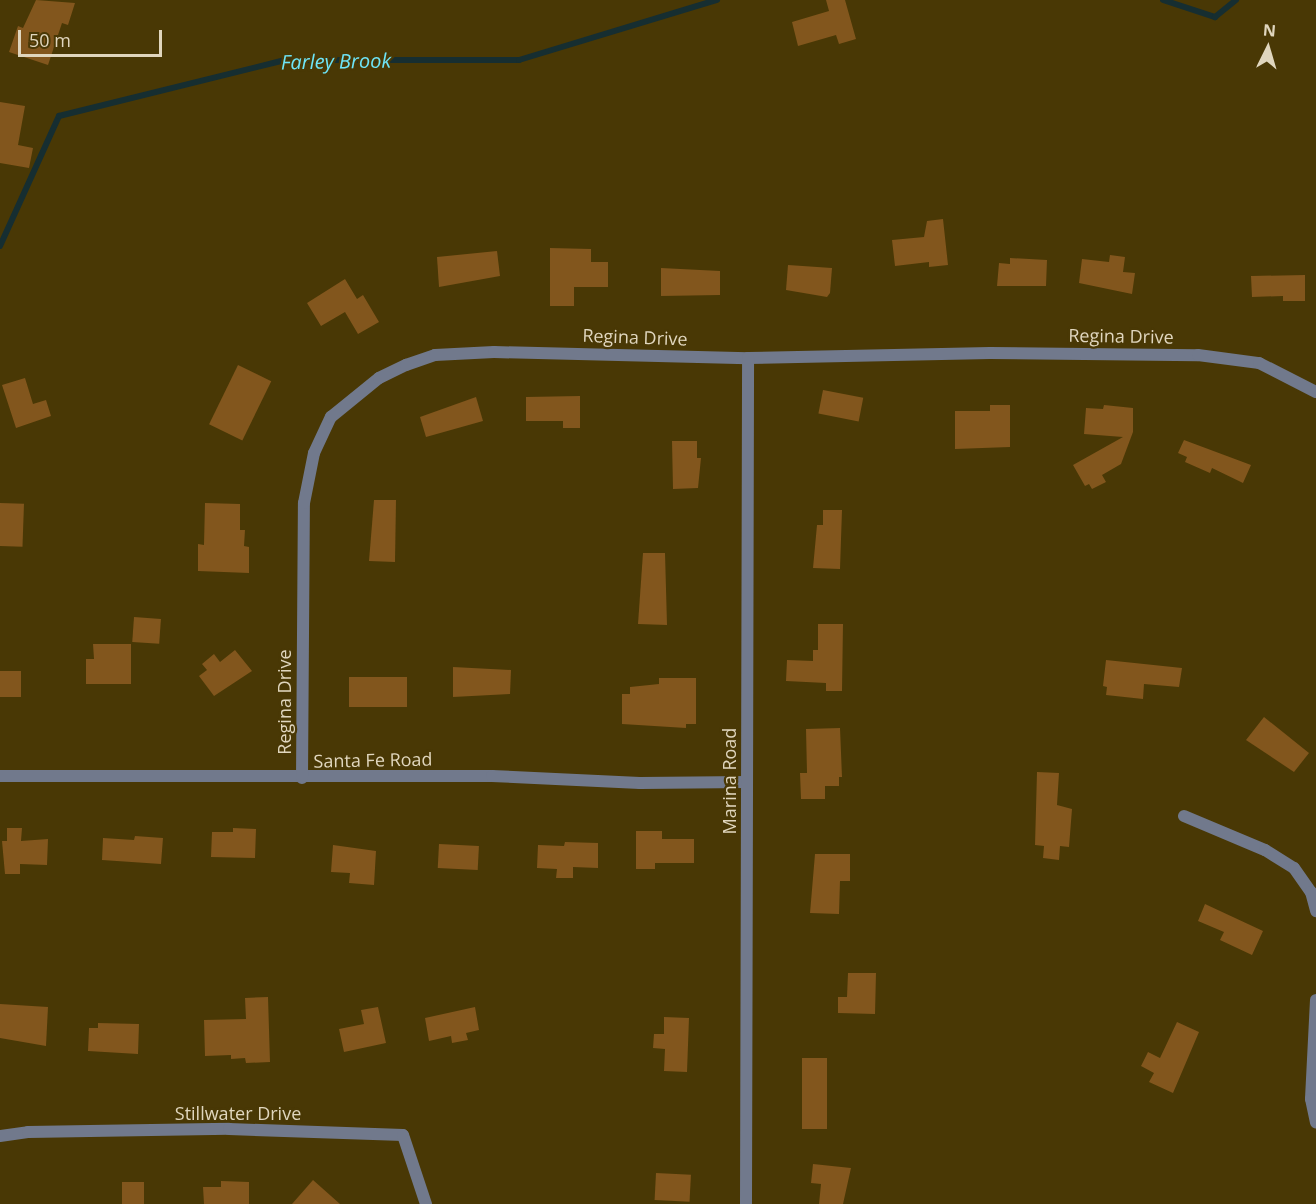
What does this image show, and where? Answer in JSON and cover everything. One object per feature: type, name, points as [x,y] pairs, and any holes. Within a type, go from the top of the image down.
[{"type":"street","name":"Regina Drive","points":[[302,778],[304,503],[314,453],[331,417],[379,378],[435,355],[494,352],[748,358],[990,353],[1198,355],[1259,363],[1316,392]]},
{"type":"street","name":"Marina Road","points":[[746,1204],[748,358]]},
{"type":"street","name":"Santa Fe Road","points":[[0,776],[302,778],[492,776],[640,783],[747,782]]},
{"type":"street","points":[[1184,816],[1255,845],[1288,864],[1311,892],[1316,911]]},
{"type":"street","points":[[1316,1000],[1311,1099],[1316,1122]]},
{"type":"street","name":"Stillwater Drive","points":[[0,1136],[28,1132],[229,1129],[403,1135],[426,1204]]},
{"type":"building","points":[[36,0],[75,3],[68,25],[62,23],[48,65],[9,52],[18,26],[23,28]]},
{"type":"building","points":[[826,0],[845,0],[856,39],[839,44],[836,35],[798,46],[792,22],[829,11]]},
{"type":"building","points":[[0,102],[25,106],[18,145],[33,148],[29,168],[0,163]]},
{"type":"building","points":[[943,219],[948,265],[929,267],[929,262],[895,266],[892,240],[924,237],[927,221]]},
{"type":"building","points":[[550,248],[591,249],[591,262],[608,262],[608,287],[574,287],[574,306],[550,306]]},
{"type":"building","points":[[497,251],[500,276],[439,287],[437,257]]},
{"type":"building","points":[[1110,255],[1125,257],[1123,272],[1135,273],[1132,294],[1079,283],[1082,259],[1109,262]]},
{"type":"building","points":[[1010,258],[1047,260],[1046,286],[997,286],[999,263],[1010,264]]},
{"type":"building","points":[[788,265],[832,268],[830,293],[827,297],[786,290]]},
{"type":"building","points":[[661,268],[720,271],[720,295],[661,296]]},
{"type":"building","points":[[1305,275],[1305,301],[1283,301],[1283,296],[1252,297],[1251,276]]},
{"type":"building","points":[[345,279],[357,299],[363,295],[379,322],[358,334],[345,312],[321,326],[307,303]]},
{"type":"building","points":[[238,365],[271,381],[242,441],[209,424]]},
{"type":"building","points":[[25,378],[33,404],[46,400],[51,416],[16,428],[2,385]]},
{"type":"building","points":[[823,390],[863,398],[859,421],[818,414]]},
{"type":"building","points":[[580,396],[580,428],[563,428],[563,421],[526,421],[526,397]]},
{"type":"building","points":[[476,397],[483,421],[426,437],[420,417]]},
{"type":"building","points":[[990,405],[1010,405],[1010,447],[955,449],[955,411],[990,411]]},
{"type":"building","points":[[1104,405],[1133,408],[1133,432],[1121,464],[1102,475],[1106,482],[1092,489],[1089,484],[1085,486],[1073,465],[1123,437],[1084,434],[1086,408],[1103,409]]},
{"type":"building","points":[[1184,440],[1251,465],[1243,483],[1212,468],[1210,473],[1185,462],[1187,457],[1178,453]]},
{"type":"building","points":[[672,441],[697,441],[697,458],[701,458],[698,488],[673,489]]},
{"type":"building","points":[[374,500],[396,500],[395,562],[369,561]]},
{"type":"building","points":[[0,503],[24,504],[22,547],[0,546]]},
{"type":"building","points":[[205,503],[240,504],[240,530],[245,530],[244,546],[249,547],[249,573],[198,571],[198,544],[204,545]]},
{"type":"building","points":[[823,510],[842,510],[840,569],[813,568],[817,525],[823,525]]},
{"type":"building","points":[[643,553],[665,553],[667,625],[638,624]]},
{"type":"building","points":[[134,617],[161,619],[159,644],[132,642]]},
{"type":"building","points":[[818,624],[843,624],[842,691],[826,691],[826,683],[786,681],[787,660],[813,661],[813,650],[818,650]]},
{"type":"building","points":[[93,644],[131,644],[131,684],[86,684],[86,659],[94,659]]},
{"type":"building","points":[[235,650],[252,671],[214,696],[199,676],[207,670],[202,664],[214,654],[220,662]]},
{"type":"building","points":[[1106,660],[1182,668],[1179,687],[1144,684],[1143,699],[1106,695],[1107,687],[1103,686]]},
{"type":"building","points":[[453,667],[511,670],[510,694],[453,697]]},
{"type":"building","points":[[0,671],[21,671],[21,697],[0,697]]},
{"type":"building","points":[[349,677],[407,677],[407,707],[349,707]]},
{"type":"building","points":[[659,678],[696,678],[696,724],[686,724],[686,728],[622,724],[622,694],[630,694],[630,687],[659,684]]},
{"type":"building","points":[[1264,717],[1309,753],[1294,772],[1246,740]]},
{"type":"building","points":[[840,728],[842,777],[839,777],[839,786],[825,786],[825,799],[801,799],[800,773],[807,773],[806,729]]},
{"type":"building","points":[[1037,772],[1059,773],[1057,805],[1072,809],[1069,847],[1060,846],[1059,860],[1043,858],[1044,846],[1035,845]]},
{"type":"building","points":[[7,828],[22,828],[21,841],[48,839],[47,865],[20,864],[20,874],[5,874],[2,841],[7,841]]},
{"type":"building","points":[[233,828],[256,829],[255,858],[211,857],[212,832],[233,832]]},
{"type":"building","points":[[636,831],[662,831],[662,839],[694,839],[694,863],[655,863],[655,869],[636,869]]},
{"type":"building","points":[[135,836],[163,838],[161,864],[102,860],[103,838],[134,840]]},
{"type":"building","points":[[565,842],[598,843],[598,868],[573,867],[573,878],[556,878],[557,869],[537,868],[538,845],[564,846]]},
{"type":"building","points":[[439,844],[479,846],[478,870],[438,868]]},
{"type":"building","points":[[333,845],[376,851],[374,885],[349,883],[350,873],[331,872]]},
{"type":"building","points":[[815,854],[850,854],[850,881],[840,881],[839,914],[810,913]]},
{"type":"building","points":[[1205,904],[1263,931],[1252,955],[1220,940],[1224,932],[1198,921]]},
{"type":"building","points":[[848,973],[876,973],[875,1014],[838,1013],[838,997],[847,997]]},
{"type":"building","points":[[268,997],[270,1062],[246,1063],[245,1058],[231,1059],[231,1055],[205,1056],[204,1020],[246,1019],[245,998]]},
{"type":"building","points":[[0,1004],[48,1007],[46,1046],[0,1038]]},
{"type":"building","points":[[378,1007],[386,1043],[344,1052],[339,1029],[364,1024],[361,1010]]},
{"type":"building","points":[[475,1007],[479,1030],[466,1033],[468,1040],[452,1043],[451,1036],[429,1041],[425,1018]]},
{"type":"building","points":[[664,1017],[689,1018],[687,1072],[664,1071],[665,1049],[653,1048],[654,1034],[664,1034]]},
{"type":"building","points":[[1177,1022],[1199,1032],[1173,1093],[1149,1082],[1154,1073],[1141,1066],[1148,1052],[1160,1058]]},
{"type":"building","points":[[98,1023],[139,1024],[138,1054],[88,1051],[89,1028],[98,1028]]},
{"type":"building","points":[[802,1058],[827,1058],[827,1129],[802,1129]]},
{"type":"building","points":[[813,1164],[851,1168],[843,1204],[819,1204],[821,1184],[811,1183]]},
{"type":"building","points":[[656,1173],[691,1175],[690,1202],[655,1200]]},
{"type":"building","points":[[313,1180],[340,1204],[292,1204]]},
{"type":"building","points":[[221,1181],[249,1182],[249,1204],[204,1204],[203,1187],[221,1187]]},
{"type":"building","points":[[122,1182],[144,1182],[144,1204],[122,1204]]},
{"type":"waterway","name":"Farley Brook","points":[[0,246],[59,116],[285,60],[519,60],[717,0]]},
{"type":"waterway","name":"Farley Brook","points":[[1163,0],[1215,17],[1236,0]]}]
